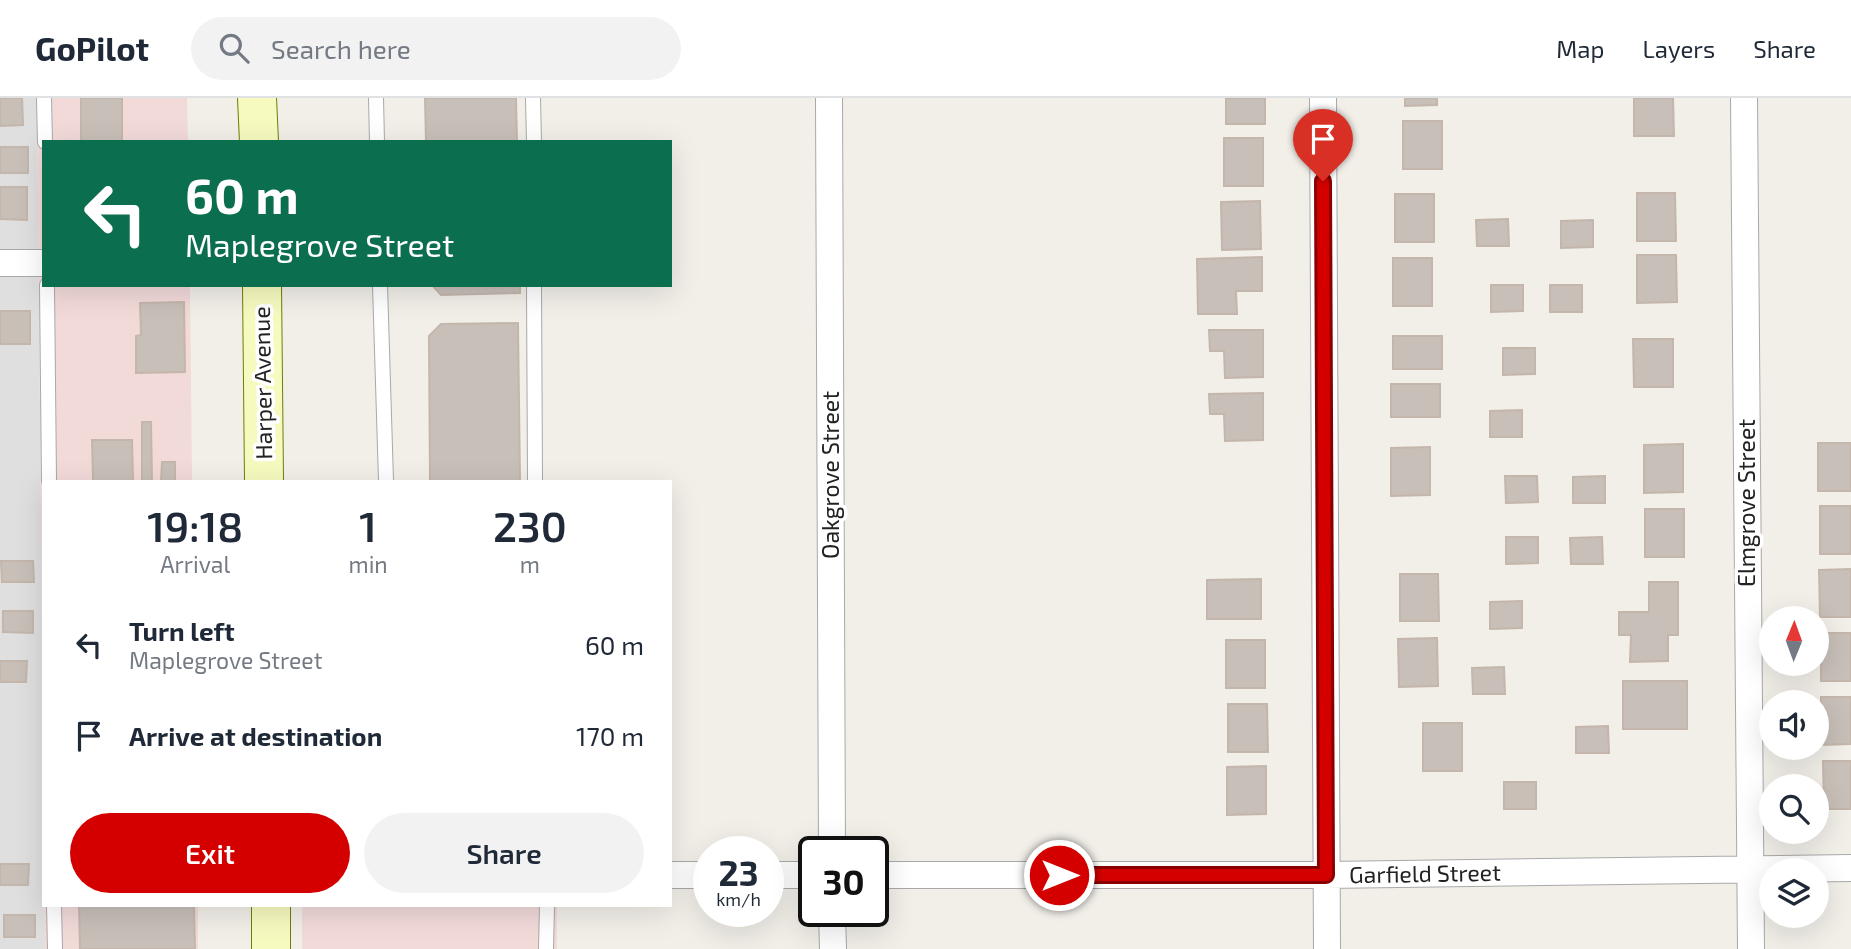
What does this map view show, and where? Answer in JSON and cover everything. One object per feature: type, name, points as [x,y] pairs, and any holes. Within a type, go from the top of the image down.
[{"type":"main road","points":[[257,98],[259,140]]},
{"type":"main road","name":"Harper Avenue","points":[[262,287],[264,480]]},
{"type":"main road","points":[[271,907],[271,949]]},
{"type":"street","name":"Oakgrove Street","points":[[830,98],[832,836]]},
{"type":"street","points":[[1323,98],[1327,949]]},
{"type":"street","name":"Elmgrove Street","points":[[1744,98],[1751,949]]},
{"type":"street","points":[[0,263],[42,262]]},
{"type":"street","name":"Garfield Street","points":[[889,875],[1326,875],[1851,868]]},
{"type":"street","points":[[672,875],[693,875]]},
{"type":"street","points":[[832,927],[833,949]]},
{"type":"lane","points":[[44,98],[45,140]]},
{"type":"lane","points":[[376,98],[377,140]]},
{"type":"lane","points":[[533,98],[534,140]]},
{"type":"lane","points":[[47,287],[49,480]]},
{"type":"lane","points":[[380,287],[386,480]]},
{"type":"lane","points":[[534,287],[535,480]]},
{"type":"lane","points":[[54,907],[55,949]]},
{"type":"lane","points":[[546,949],[547,907]]},
{"type":"shaded area","points":[[0,98],[37,98],[42,907],[45,907],[45,949],[0,949]]},
{"type":"shaded area","points":[[37,98],[187,98],[188,140],[42,140],[42,287],[190,287],[192,480],[42,480],[42,633]]},
{"type":"shaded area","points":[[44,907],[198,907],[198,949],[45,949]]},
{"type":"shaded area","points":[[302,907],[557,907],[557,949],[302,949]]},
{"type":"building","points":[[0,98],[22,98],[23,125],[0,126]]},
{"type":"building","points":[[81,98],[122,98],[122,140],[81,140]]},
{"type":"building","points":[[425,98],[516,98],[517,140],[426,140]]},
{"type":"building","points":[[1226,98],[1265,98],[1265,124],[1226,124]]},
{"type":"building","points":[[1405,98],[1437,98],[1437,105],[1405,106]]},
{"type":"building","points":[[1634,98],[1673,98],[1674,136],[1634,136]]},
{"type":"building","points":[[1403,121],[1442,121],[1442,169],[1403,169]]},
{"type":"building","points":[[1224,138],[1263,138],[1263,186],[1224,186]]},
{"type":"building","points":[[0,147],[28,147],[28,173],[0,173]]},
{"type":"building","points":[[0,187],[27,187],[27,220],[0,219]]},
{"type":"building","points":[[1637,193],[1675,193],[1676,241],[1637,241]]},
{"type":"building","points":[[1395,194],[1434,194],[1434,242],[1395,242]]},
{"type":"building","points":[[1260,201],[1261,249],[1222,250],[1221,202]]},
{"type":"building","points":[[1508,219],[1509,246],[1477,246],[1476,220]]},
{"type":"building","points":[[1593,220],[1593,247],[1561,248],[1561,221]]},
{"type":"building","points":[[1637,255],[1676,255],[1677,302],[1637,303]]},
{"type":"building","points":[[1262,257],[1262,291],[1236,291],[1237,314],[1198,314],[1197,259]]},
{"type":"building","points":[[1393,258],[1432,258],[1432,306],[1393,306]]},
{"type":"building","points":[[1491,285],[1523,285],[1523,311],[1491,312]]},
{"type":"building","points":[[1550,285],[1582,285],[1582,312],[1550,312]]},
{"type":"building","points":[[434,287],[520,287],[520,293],[441,295]]},
{"type":"building","points":[[184,302],[185,372],[136,373],[136,336],[141,335],[140,303]]},
{"type":"building","points":[[0,311],[30,311],[30,344],[0,344]]},
{"type":"building","points":[[518,323],[520,480],[430,480],[429,336],[441,324]]},
{"type":"building","points":[[1209,330],[1263,330],[1263,377],[1225,378],[1224,351],[1210,351]]},
{"type":"building","points":[[1393,336],[1442,336],[1442,369],[1393,369]]},
{"type":"building","points":[[1633,339],[1673,339],[1673,387],[1634,387]]},
{"type":"building","points":[[1503,348],[1535,348],[1535,374],[1503,375]]},
{"type":"building","points":[[1391,384],[1440,384],[1440,417],[1391,417]]},
{"type":"building","points":[[1263,393],[1263,440],[1225,441],[1224,414],[1210,414],[1209,394]]},
{"type":"building","points":[[1522,410],[1522,437],[1490,437],[1490,411]]},
{"type":"building","points":[[142,422],[151,422],[152,480],[142,480]]},
{"type":"building","points":[[92,440],[132,440],[133,480],[93,480]]},
{"type":"building","points":[[1818,443],[1851,443],[1851,491],[1818,491]]},
{"type":"building","points":[[1683,444],[1683,492],[1644,493],[1644,445]]},
{"type":"building","points":[[1430,447],[1430,495],[1391,496],[1391,448]]},
{"type":"building","points":[[162,462],[175,462],[175,480],[161,480]]},
{"type":"building","points":[[1505,476],[1537,476],[1538,502],[1506,503]]},
{"type":"building","points":[[1605,476],[1605,503],[1573,503],[1573,477]]},
{"type":"building","points":[[1820,506],[1851,506],[1851,554],[1820,554]]},
{"type":"building","points":[[1645,509],[1684,509],[1684,557],[1645,557]]},
{"type":"building","points":[[1506,537],[1538,537],[1538,563],[1506,564]]},
{"type":"building","points":[[1602,537],[1603,564],[1571,564],[1570,538]]},
{"type":"building","points":[[1,561],[33,561],[34,582],[2,582]]},
{"type":"building","points":[[1851,569],[1851,617],[1829,617],[1829,606],[1820,606],[1819,570]]},
{"type":"building","points":[[1400,574],[1438,574],[1439,621],[1400,621]]},
{"type":"building","points":[[1261,579],[1261,619],[1207,619],[1207,580]]},
{"type":"building","points":[[1649,582],[1678,582],[1678,635],[1668,635],[1668,661],[1630,662],[1631,635],[1619,635],[1619,612],[1649,612]]},
{"type":"building","points":[[1522,601],[1522,628],[1490,629],[1490,602]]},
{"type":"building","points":[[3,611],[33,611],[33,633],[3,632]]},
{"type":"building","points":[[1829,633],[1851,633],[1851,681],[1821,681],[1821,676],[1829,676]]},
{"type":"building","points":[[1437,638],[1438,686],[1399,687],[1398,639]]},
{"type":"building","points":[[1226,640],[1265,640],[1265,688],[1226,688]]},
{"type":"building","points":[[0,661],[27,661],[26,682],[0,682]]},
{"type":"building","points":[[1504,667],[1505,694],[1473,694],[1472,668]]},
{"type":"building","points":[[1623,681],[1687,681],[1687,729],[1623,729]]},
{"type":"building","points":[[1829,697],[1851,697],[1851,744],[1829,745]]},
{"type":"building","points":[[1228,704],[1267,704],[1268,752],[1228,752]]},
{"type":"building","points":[[1423,723],[1462,723],[1462,771],[1423,771]]},
{"type":"building","points":[[1608,726],[1609,753],[1576,753],[1576,727]]},
{"type":"building","points":[[1823,761],[1851,761],[1851,809],[1829,809],[1829,774],[1823,774]]},
{"type":"building","points":[[1266,766],[1266,814],[1227,815],[1227,767]]},
{"type":"building","points":[[1504,782],[1536,782],[1536,809],[1504,809]]},
{"type":"building","points":[[0,864],[29,864],[28,885],[0,885]]},
{"type":"building","points":[[79,907],[194,908],[195,949],[80,949]]},
{"type":"building","points":[[4,915],[35,915],[35,937],[4,937]]},
{"type":"route","points":[[1059,875],[1326,875],[1323,181]]}]
